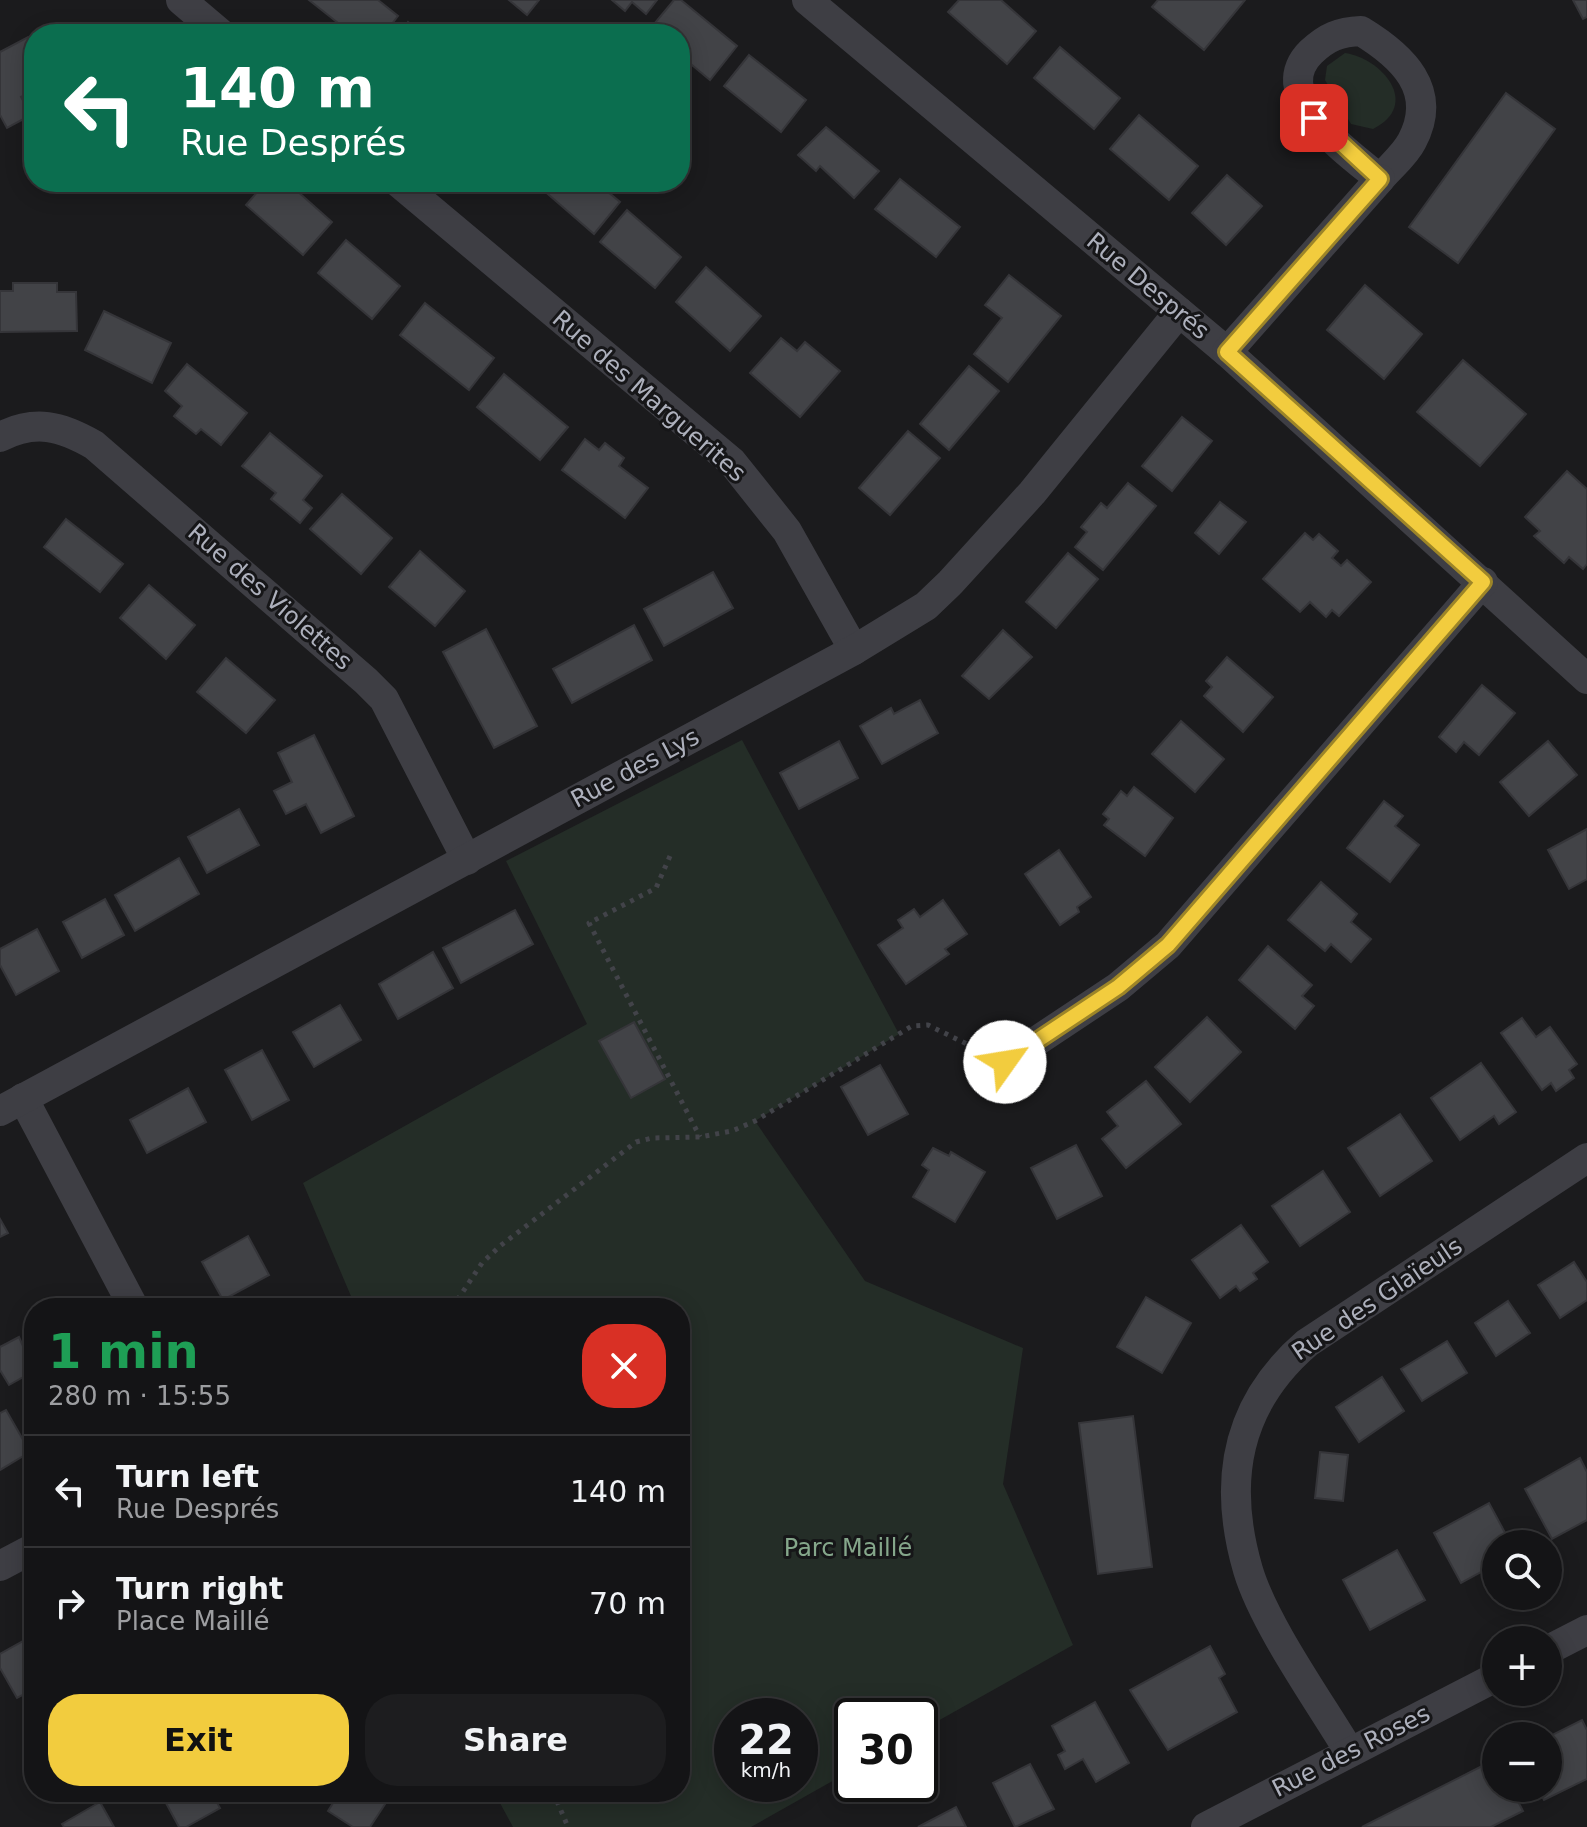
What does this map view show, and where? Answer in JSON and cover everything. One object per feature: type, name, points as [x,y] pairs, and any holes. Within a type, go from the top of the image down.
[{"type":"street","points":[[181,0],[209,24]]},
{"type":"street","name":"Rue Després","points":[[807,0],[1227,352],[1587,679]]},
{"type":"street","points":[[1227,352],[1380,179],[1411,143],[1420,121],[1421,101],[1404,61],[1361,31],[1339,32],[1306,57],[1298,72],[1298,84],[1314,118],[1380,179]]},
{"type":"street","name":"Rue des Marguerites","points":[[410,192],[732,462],[787,531],[854,650]]},
{"type":"street","name":"Rue des Lys","points":[[12,1105],[854,650],[926,606],[1032,493],[1179,312]]},
{"type":"street","name":"Rue des Violettes","points":[[0,437],[35,424],[65,428],[94,445],[366,681],[384,699],[467,860]]},
{"type":"street","points":[[1005,1062],[1118,987],[1168,945],[1483,582]]},
{"type":"street","points":[[12,1105],[128,1298]]},
{"type":"street","name":"Rue des Glaïeuls","points":[[1349,1751],[1270,1617],[1249,1572],[1237,1520],[1238,1467],[1243,1433],[1257,1400],[1277,1368],[1307,1343],[1587,1158]]},
{"type":"street","points":[[0,1566],[24,1553]]},
{"type":"street","points":[[1562,1643],[1587,1630]]},
{"type":"street","name":"Rue des Roses","points":[[1206,1827],[1482,1684]]},
{"type":"path","points":[[670,856],[656,888],[589,923],[700,1137]]},
{"type":"path","points":[[459,1298],[482,1263],[500,1246],[636,1142],[732,1131],[755,1121],[912,1026],[928,1025],[1005,1062]]},
{"type":"path","points":[[557,1802],[568,1827]]},
{"type":"green space","points":[[1345,53],[1371,63],[1391,84],[1395,95],[1394,107],[1387,119],[1373,129],[1351,124],[1325,80],[1327,66]]},
{"type":"green space","name":"Parc Maillé","points":[[742,740],[899,1034],[755,1121],[865,1281],[1023,1348],[1003,1484],[1073,1645],[938,1721],[938,1698],[834,1698],[834,1780],[818,1789],[818,1698],[714,1698],[714,1802],[795,1802],[751,1827],[513,1827],[499,1802],[690,1802],[690,1298],[352,1298],[303,1183],[587,1024],[506,861]]},
{"type":"building","points":[[309,0],[378,0],[398,16],[392,24],[339,24]]},
{"type":"building","points":[[509,0],[539,0],[527,15]]},
{"type":"building","points":[[612,0],[657,0],[646,14],[632,2],[625,11]]},
{"type":"building","points":[[674,0],[681,0],[737,46],[710,80],[690,63],[690,24],[654,24]]},
{"type":"building","points":[[959,0],[1001,0],[1036,31],[1007,64],[948,12]]},
{"type":"building","points":[[1158,0],[1245,0],[1204,50],[1152,7]]},
{"type":"building","points":[[1573,0],[1587,0],[1587,17],[1583,19]]},
{"type":"building","points":[[24,39],[24,95],[21,97],[24,119],[7,128],[0,115],[0,52]]},
{"type":"building","points":[[1060,47],[1120,98],[1094,129],[1034,78]]},
{"type":"building","points":[[749,55],[806,100],[781,132],[724,86]]},
{"type":"building","points":[[1506,93],[1555,129],[1458,263],[1409,227]]},
{"type":"building","points":[[1139,115],[1198,166],[1169,200],[1110,149]]},
{"type":"building","points":[[826,127],[879,171],[854,198],[820,166],[816,171],[798,155]]},
{"type":"building","points":[[1227,175],[1262,206],[1226,245],[1192,213]]},
{"type":"building","points":[[900,179],[960,227],[936,257],[875,209]]},
{"type":"building","points":[[257,192],[298,192],[332,222],[303,255],[246,205]]},
{"type":"building","points":[[546,192],[608,192],[620,202],[594,234]]},
{"type":"building","points":[[627,210],[681,257],[655,288],[600,242]]},
{"type":"building","points":[[346,240],[400,286],[372,319],[318,273]]},
{"type":"building","points":[[706,267],[761,316],[730,351],[676,302]]},
{"type":"building","points":[[1009,275],[1061,316],[1008,382],[974,354],[1002,318],[985,305]]},
{"type":"building","points":[[13,283],[57,283],[57,292],[76,292],[77,331],[0,332],[0,291],[13,291]]},
{"type":"building","points":[[1365,285],[1422,334],[1384,379],[1327,330]]},
{"type":"building","points":[[425,303],[494,358],[469,390],[400,335]]},
{"type":"building","points":[[104,311],[171,343],[152,383],[85,350]]},
{"type":"building","points":[[781,338],[797,351],[805,342],[840,371],[800,417],[750,373]]},
{"type":"building","points":[[1463,360],[1526,414],[1480,466],[1417,412]]},
{"type":"building","points":[[187,364],[247,413],[221,445],[201,429],[196,434],[174,416],[182,406],[165,391]]},
{"type":"building","points":[[969,366],[999,391],[949,450],[920,424]]},
{"type":"building","points":[[504,374],[568,427],[540,460],[477,407]]},
{"type":"building","points":[[1182,417],[1212,441],[1172,491],[1142,466]]},
{"type":"building","points":[[908,431],[940,458],[890,515],[859,488]]},
{"type":"building","points":[[270,433],[322,476],[303,500],[312,508],[300,523],[271,499],[276,493],[242,466]]},
{"type":"building","points":[[585,439],[599,450],[605,443],[624,458],[619,466],[648,488],[625,518],[562,470]]},
{"type":"building","points":[[1567,471],[1587,489],[1587,564],[1583,569],[1569,557],[1564,563],[1534,536],[1540,531],[1525,517]]},
{"type":"building","points":[[1128,483],[1156,506],[1103,570],[1075,547],[1087,532],[1081,527],[1101,503],[1107,508]]},
{"type":"building","points":[[342,494],[392,538],[361,574],[310,529]]},
{"type":"building","points":[[1220,502],[1246,522],[1219,554],[1195,533]]},
{"type":"building","points":[[66,519],[123,564],[100,592],[44,547]]},
{"type":"building","points":[[1305,533],[1313,540],[1319,534],[1338,551],[1332,558],[1341,566],[1347,560],[1371,582],[1339,616],[1332,610],[1326,617],[1310,602],[1300,612],[1263,579]]},
{"type":"building","points":[[420,551],[465,591],[435,626],[389,587]]},
{"type":"building","points":[[1068,553],[1098,579],[1056,628],[1026,602]]},
{"type":"building","points":[[713,572],[733,608],[664,646],[644,609]]},
{"type":"building","points":[[149,585],[195,625],[166,659],[120,618]]},
{"type":"building","points":[[634,625],[652,660],[572,703],[553,669]]},
{"type":"building","points":[[486,629],[537,726],[494,748],[443,652]]},
{"type":"building","points":[[1003,630],[1032,657],[989,699],[962,676]]},
{"type":"building","points":[[1227,657],[1273,697],[1243,732],[1204,696],[1212,687],[1206,681]]},
{"type":"building","points":[[226,658],[275,700],[246,733],[197,692]]},
{"type":"building","points":[[1482,685],[1515,713],[1479,755],[1464,742],[1456,752],[1439,737]]},
{"type":"building","points":[[920,700],[938,733],[882,764],[860,726],[891,708],[894,714]]},
{"type":"building","points":[[1181,721],[1224,759],[1195,792],[1152,754]]},
{"type":"building","points":[[314,735],[354,816],[321,833],[306,804],[286,814],[274,791],[292,782],[278,753]]},
{"type":"building","points":[[839,741],[858,778],[799,809],[780,773]]},
{"type":"building","points":[[1548,741],[1577,775],[1529,816],[1500,782]]},
{"type":"building","points":[[1134,787],[1173,818],[1145,856],[1104,825],[1109,819],[1103,814],[1121,791],[1127,796]]},
{"type":"building","points":[[1384,801],[1403,816],[1395,826],[1419,845],[1390,882],[1347,848]]},
{"type":"building","points":[[239,809],[259,845],[207,873],[188,837]]},
{"type":"building","points":[[1587,829],[1587,879],[1569,889],[1548,850]]},
{"type":"building","points":[[1059,850],[1091,897],[1077,907],[1079,912],[1060,925],[1025,874]]},
{"type":"building","points":[[179,858],[199,894],[135,931],[115,895]]},
{"type":"building","points":[[1321,882],[1357,914],[1351,922],[1371,939],[1351,962],[1331,944],[1325,951],[1288,920]]},
{"type":"building","points":[[105,899],[124,935],[82,958],[63,922]]},
{"type":"building","points":[[943,900],[967,934],[945,949],[949,954],[906,984],[878,945],[903,928],[898,920],[914,909],[920,917]]},
{"type":"building","points":[[515,910],[533,944],[461,983],[443,948]]},
{"type":"building","points":[[37,929],[59,971],[16,995],[0,965],[0,949]]},
{"type":"building","points":[[1268,946],[1312,985],[1302,996],[1314,1006],[1295,1029],[1239,980]]},
{"type":"building","points":[[433,952],[453,988],[398,1019],[379,984]]},
{"type":"building","points":[[340,1005],[361,1040],[314,1067],[293,1032]]},
{"type":"building","points":[[1207,1017],[1241,1052],[1190,1102],[1155,1067]]},
{"type":"building","points":[[1522,1018],[1536,1037],[1550,1027],[1577,1064],[1569,1070],[1574,1078],[1556,1091],[1551,1083],[1542,1090],[1501,1033]]},
{"type":"building","points":[[634,1022],[665,1079],[631,1098],[599,1041]]},
{"type":"building","points":[[262,1050],[289,1100],[252,1120],[225,1070]]},
{"type":"building","points":[[1481,1063],[1516,1112],[1499,1124],[1494,1116],[1460,1140],[1431,1098]]},
{"type":"building","points":[[880,1065],[908,1114],[868,1135],[841,1087]]},
{"type":"building","points":[[1146,1081],[1181,1124],[1126,1168],[1102,1139],[1118,1126],[1107,1112]]},
{"type":"building","points":[[188,1088],[206,1122],[147,1153],[130,1120]]},
{"type":"building","points":[[1400,1114],[1432,1161],[1380,1196],[1348,1148]]},
{"type":"building","points":[[1076,1145],[1102,1196],[1057,1219],[1031,1168]]},
{"type":"building","points":[[933,1148],[949,1156],[951,1152],[985,1172],[955,1222],[913,1197],[929,1170],[922,1165]]},
{"type":"building","points":[[1323,1171],[1350,1212],[1300,1246],[1272,1206]]},
{"type":"building","points":[[0,1219],[8,1233],[0,1237]]},
{"type":"building","points":[[1241,1225],[1268,1262],[1253,1273],[1257,1279],[1240,1291],[1236,1286],[1220,1298],[1192,1260]]},
{"type":"building","points":[[248,1236],[269,1275],[222,1298],[202,1262]]},
{"type":"building","points":[[1574,1262],[1587,1282],[1587,1300],[1560,1318],[1538,1285]]},
{"type":"building","points":[[1146,1297],[1191,1323],[1162,1373],[1117,1347]]},
{"type":"building","points":[[1508,1301],[1530,1333],[1496,1356],[1475,1323]]},
{"type":"building","points":[[19,1337],[24,1348],[24,1377],[9,1385],[0,1370],[0,1347]]},
{"type":"building","points":[[1447,1341],[1467,1373],[1422,1401],[1401,1369]]},
{"type":"building","points":[[1382,1377],[1404,1411],[1359,1442],[1336,1407]]},
{"type":"building","points":[[6,1410],[24,1442],[24,1456],[0,1470],[0,1413]]},
{"type":"building","points":[[1133,1416],[1152,1567],[1098,1574],[1079,1423]]},
{"type":"building","points":[[1320,1452],[1348,1455],[1343,1501],[1315,1498]]},
{"type":"building","points":[[1580,1458],[1587,1472],[1587,1520],[1562,1534],[1562,1530],[1547,1530],[1525,1489]]},
{"type":"building","points":[[1489,1503],[1503,1530],[1482,1530],[1482,1572],[1461,1583],[1434,1533]]},
{"type":"building","points":[[1397,1550],[1425,1600],[1370,1630],[1343,1580]]},
{"type":"building","points":[[24,1640],[24,1694],[17,1698],[0,1668],[0,1654]]},
{"type":"building","points":[[1210,1646],[1225,1674],[1219,1678],[1237,1712],[1168,1750],[1130,1690]]},
{"type":"building","points":[[1095,1702],[1129,1763],[1096,1782],[1083,1759],[1065,1769],[1058,1755],[1065,1751],[1052,1726]]},
{"type":"building","points":[[1582,1720],[1587,1730],[1587,1779],[1562,1791],[1562,1730]]},
{"type":"building","points":[[1030,1764],[1054,1809],[1015,1827],[993,1783]]},
{"type":"building","points":[[1482,1766],[1482,1802],[1518,1802],[1523,1811],[1491,1827],[1362,1827]]},
{"type":"building","points":[[100,1802],[114,1827],[64,1827],[62,1824]]},
{"type":"building","points":[[165,1802],[217,1802],[220,1808],[186,1827],[179,1827]]},
{"type":"building","points":[[334,1802],[386,1802],[370,1827],[353,1827],[328,1811]]},
{"type":"building","points":[[956,1807],[966,1827],[918,1827]]},
{"type":"route","points":[[1005,1062],[1070,1022],[1168,945],[1483,582],[1227,352],[1380,179],[1331,138],[1314,118]]}]
